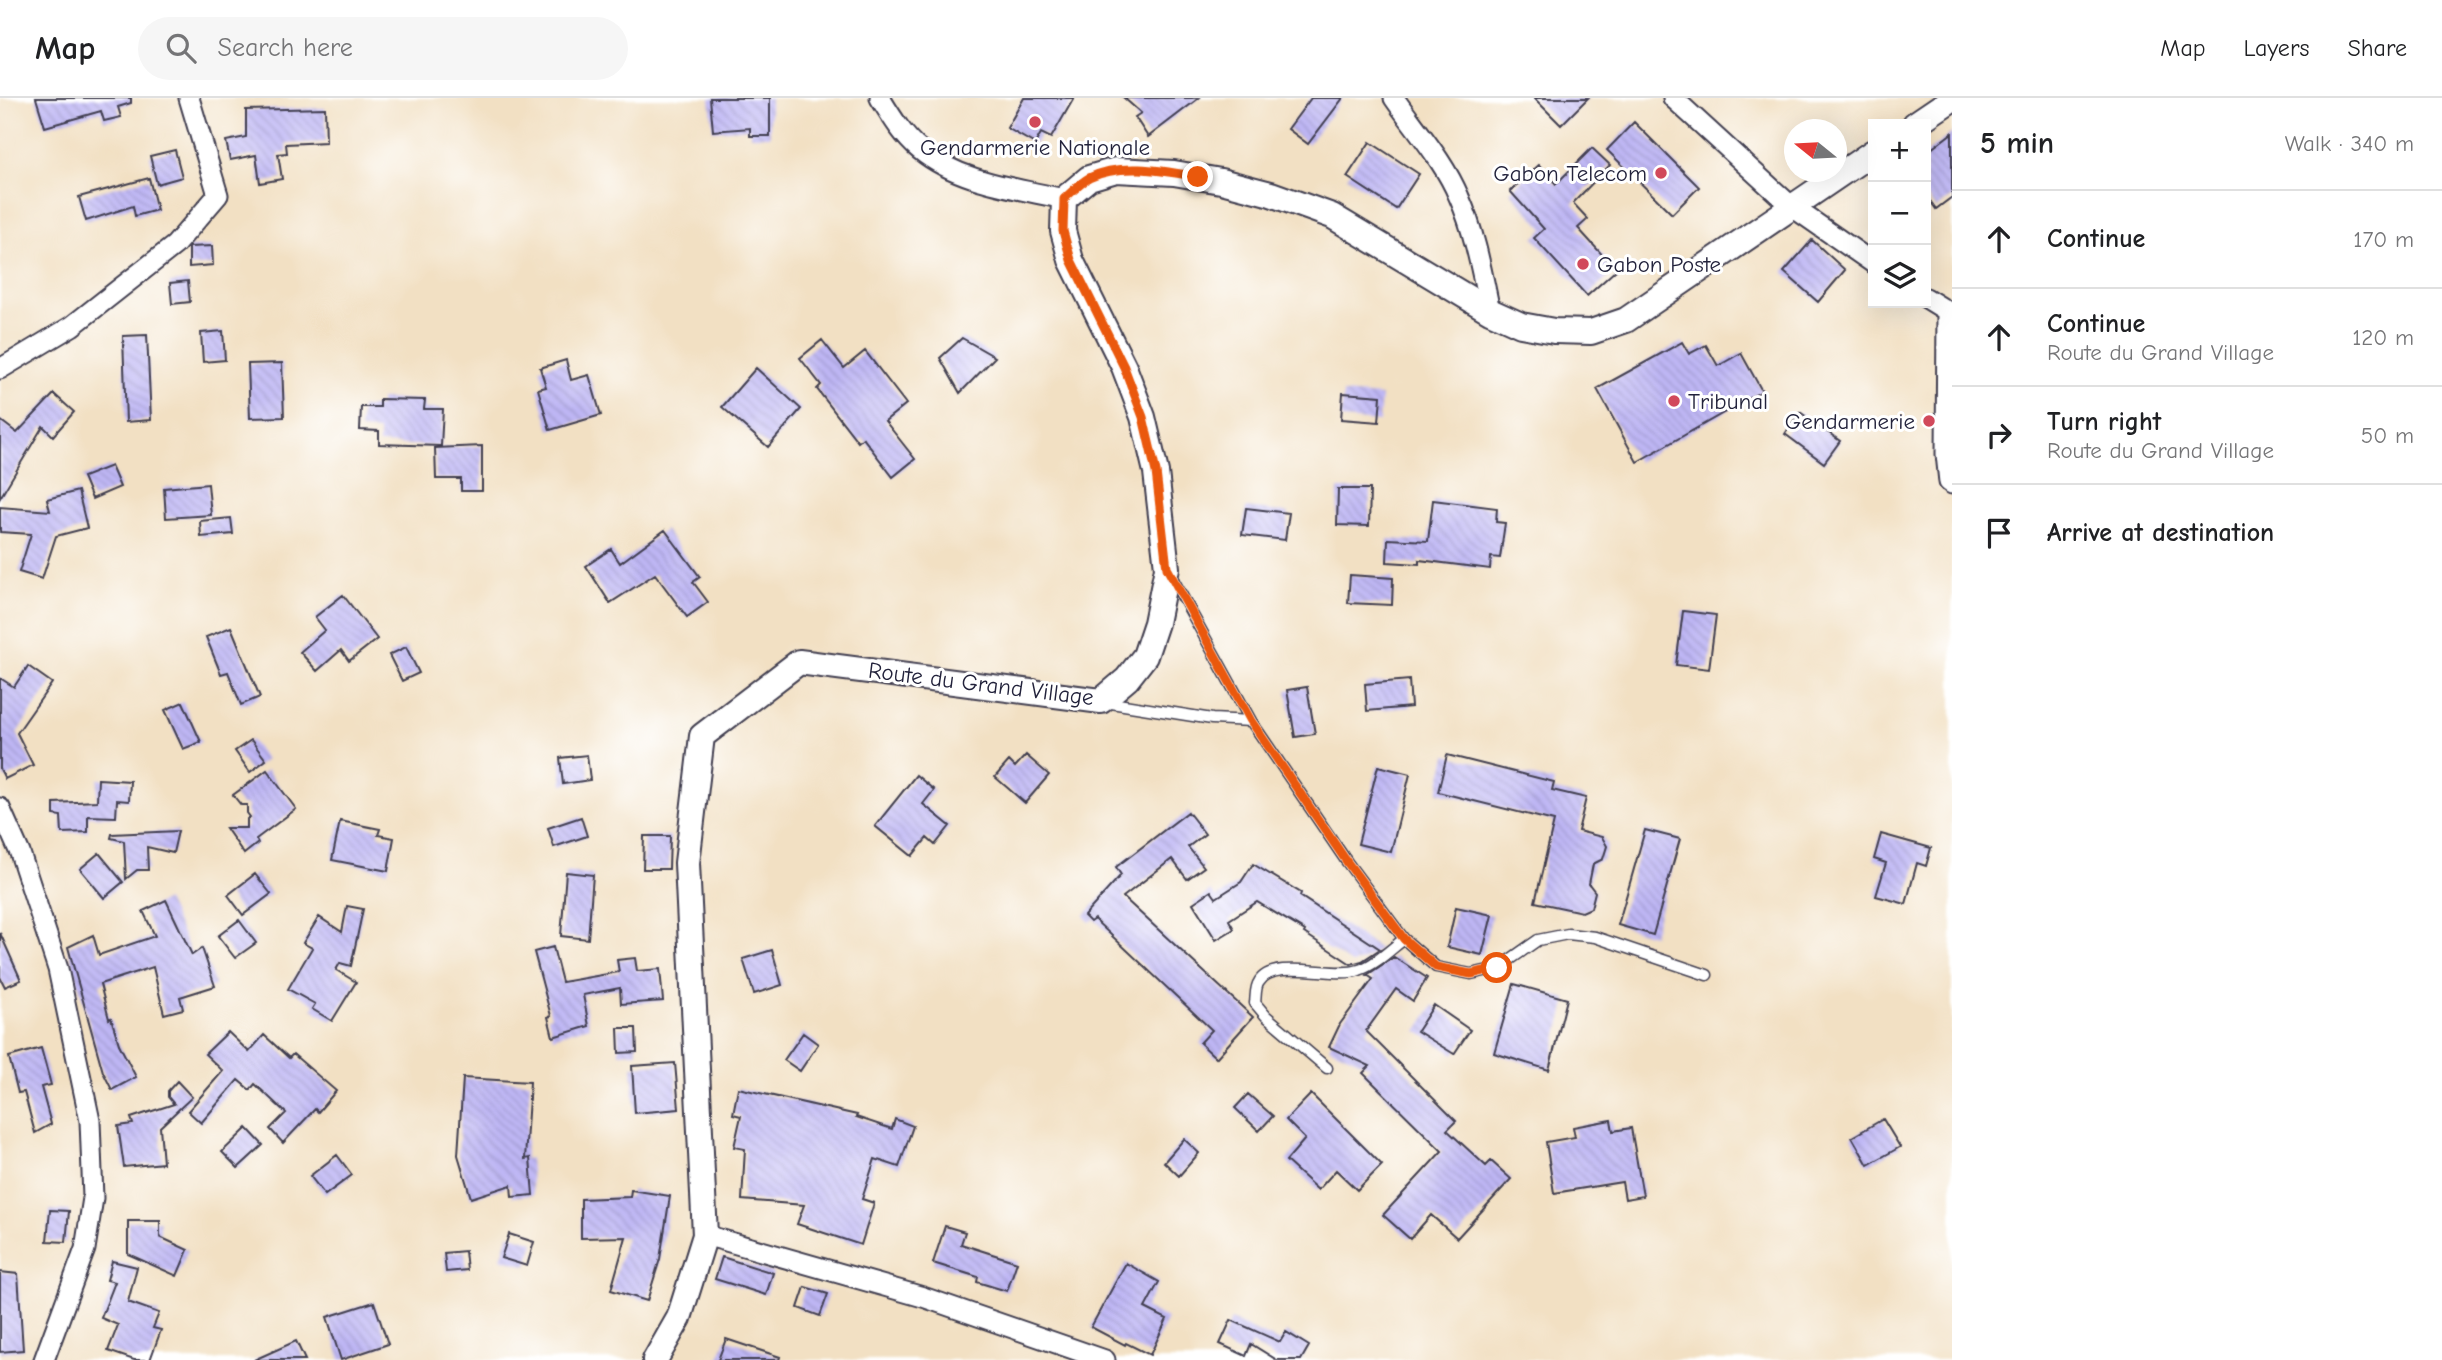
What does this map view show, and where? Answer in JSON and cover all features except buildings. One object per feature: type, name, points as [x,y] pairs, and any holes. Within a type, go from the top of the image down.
[{"type":"street","points":[[0,369],[72,326],[175,245],[218,195],[189,98]]},
{"type":"street","points":[[880,98],[898,126],[918,149],[939,163],[983,180],[1064,199],[1089,178],[1116,170],[1174,173],[1221,181],[1271,194],[1332,216],[1490,311],[1521,325],[1554,331],[1591,332],[1626,320],[1868,155]]},
{"type":"street","points":[[1394,98],[1441,165],[1459,196],[1480,263],[1490,311]]},
{"type":"street","points":[[1673,98],[1791,206],[1868,260]]},
{"type":"street","points":[[1922,119],[1952,99]]},
{"type":"street","name":"Route du Grand Village","points":[[655,1360],[679,1318],[705,1235],[687,863],[702,736],[799,662],[1101,701],[1127,679],[1145,656],[1156,623],[1167,568],[1156,472],[1143,417],[1124,367],[1071,260],[1063,231],[1064,199]]},
{"type":"street","points":[[1931,301],[1950,311],[1946,454],[1952,484]]},
{"type":"street","points":[[0,808],[20,853],[58,970],[90,1121],[93,1198],[85,1249],[44,1360]]},
{"type":"street","points":[[705,1235],[923,1297],[1105,1360]]},
{"type":"lane","points":[[1167,568],[1251,721],[1347,862],[1404,939],[1436,967],[1471,974],[1497,968],[1538,940],[1568,934],[1595,937],[1707,975]]},
{"type":"lane","points":[[1101,701],[1212,719],[1251,721]]},
{"type":"lane","points":[[1327,1068],[1266,1016],[1255,1003],[1257,983],[1263,976],[1280,970],[1344,973],[1359,971],[1404,939]]},
{"type":"place","name":"Gendarmerie Nationale","points":[[1035,122]]},
{"type":"place","name":"Gabon Telecom","points":[[1661,173]]},
{"type":"place","name":"Gabon Poste","points":[[1583,264]]},
{"type":"place","name":"Tribunal","points":[[1674,401]]},
{"type":"place","name":"Gendarmerie","points":[[1929,421]]},
{"type":"route","points":[[1198,177],[1131,169],[1116,170],[1089,178],[1064,199],[1063,231],[1071,260],[1124,367],[1143,417],[1156,472],[1167,568],[1251,721],[1347,862],[1404,939],[1436,967],[1471,974],[1497,968]]}]
